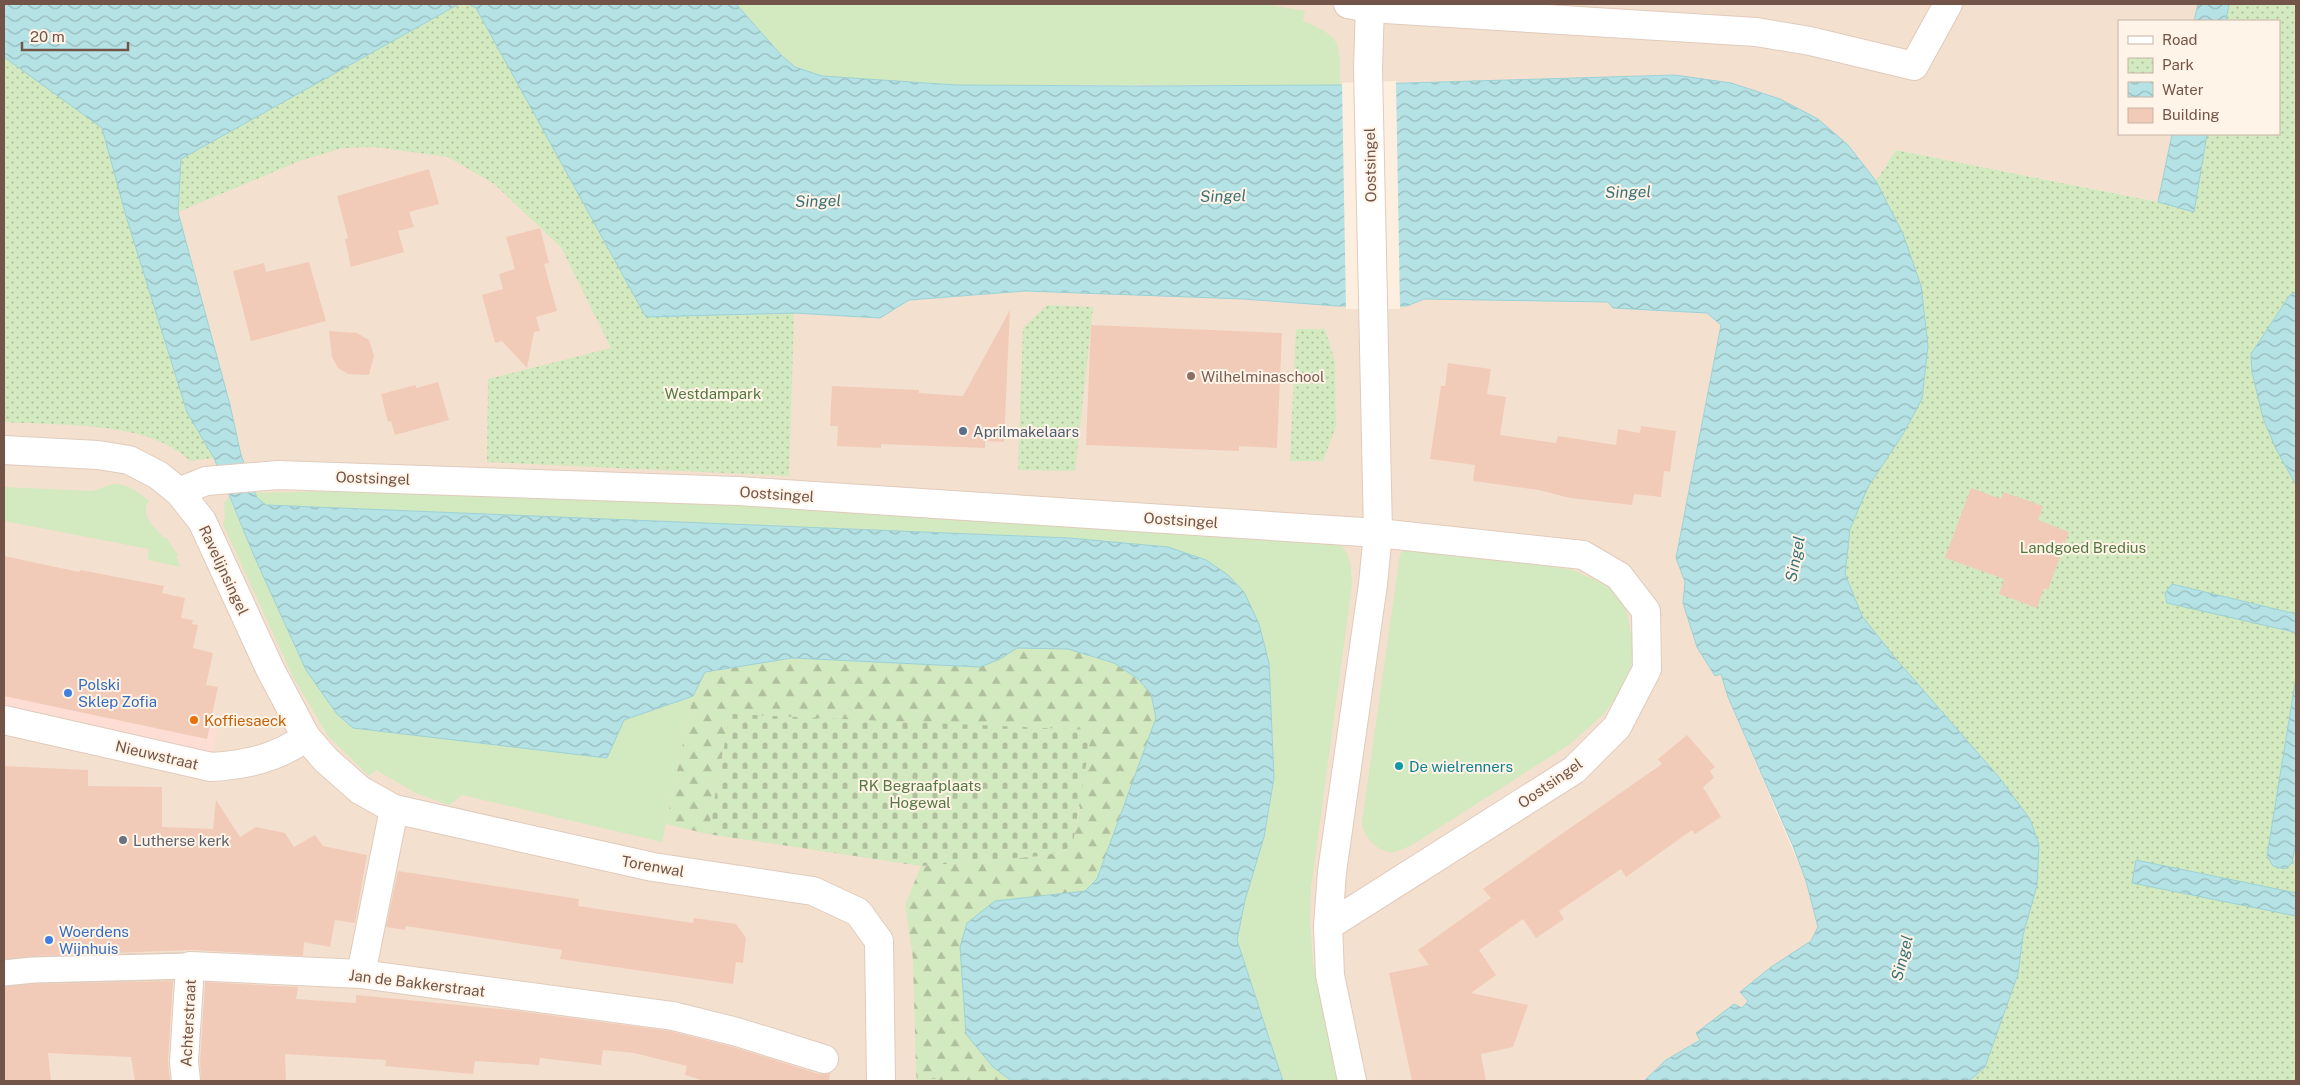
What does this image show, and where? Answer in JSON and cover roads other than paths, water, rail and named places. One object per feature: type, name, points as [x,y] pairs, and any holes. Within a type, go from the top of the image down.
[{"type":"street","points":[[1362,5],[1756,32],[1810,41],[1914,66],[1948,4]]},
{"type":"street","name":"Oostsingel","points":[[1352,1081],[1330,975],[1328,926],[1332,872],[1378,533],[1368,69],[1362,5]]},
{"type":"street","name":"Ravelijnsingel","points":[[4,450],[98,455],[129,460],[158,475],[179,492],[202,521],[270,669],[306,737]]},
{"type":"street","name":"Oostsingel","points":[[179,492],[206,481],[255,476],[504,482],[728,491],[1378,533],[1583,555],[1619,576],[1646,611],[1647,669],[1617,727],[1574,770],[1328,926]]},
{"type":"street","name":"Nieuwstraat","points":[[4,720],[211,767],[245,765],[293,747],[306,737]]},
{"type":"street","name":"Torenwal","points":[[306,737],[326,760],[360,790],[394,809],[653,867],[813,891],[858,912],[879,942],[881,1078]]},
{"type":"street","points":[[361,974],[394,809]]},
{"type":"street","name":"Jan de Bakkerstraat","points":[[4,973],[33,970],[190,966],[361,974],[673,1016],[737,1032],[824,1059]]},
{"type":"street","name":"Achterstraat","points":[[186,1081],[184,1062],[190,966]]},
{"type":"water","points":[[4,4],[459,4],[181,159],[178,212],[230,405],[241,455],[257,498],[266,505],[1069,538],[1168,547],[1206,560],[1228,575],[1244,592],[1259,624],[1269,663],[1274,778],[1264,837],[1245,900],[1237,940],[1283,1081],[1012,1081],[993,1067],[966,1034],[960,947],[967,923],[995,901],[1085,891],[1097,879],[1156,718],[1151,694],[1138,679],[1114,663],[1068,649],[1017,648],[1000,659],[980,667],[792,658],[705,672],[693,696],[624,720],[607,758],[353,728],[337,714],[306,670],[255,558],[214,458],[187,412],[126,216],[102,128],[4,57]]},
{"type":"water","name":"Singel","points":[[468,4],[736,4],[782,56],[795,67],[822,76],[956,85],[1141,86],[1340,85],[1675,75],[1731,83],[1780,99],[1818,119],[1848,145],[1876,181],[1903,234],[1921,286],[1928,346],[1922,399],[1903,434],[1868,487],[1850,529],[1845,574],[1862,616],[1896,659],[1998,776],[2030,819],[2039,845],[2037,885],[2023,935],[2018,974],[1985,1067],[1969,1081],[1644,1081],[1666,1060],[1700,1040],[1696,1033],[1734,1004],[1742,1008],[1748,1001],[1740,992],[1771,967],[1811,941],[1818,927],[1806,881],[1793,846],[1728,697],[1721,674],[1715,676],[1697,647],[1683,603],[1685,582],[1676,558],[1721,325],[1707,313],[1613,308],[1608,302],[1424,299],[1407,306],[1337,306],[1244,299],[1025,291],[909,300],[880,318],[794,313],[646,317],[476,8]]},
{"type":"water","points":[[2198,4],[2229,4],[2226,20],[2194,20]]},
{"type":"water","points":[[2172,135],[2207,135],[2194,212],[2158,202]]},
{"type":"water","points":[[2296,292],[2296,485],[2276,449],[2263,418],[2252,372],[2251,354],[2290,295]]},
{"type":"water","points":[[2172,584],[2296,614],[2296,636],[2294,632],[2167,603],[2165,593]]},
{"type":"water","points":[[2296,677],[2296,841],[2292,863],[2285,869],[2273,866],[2267,856]]},
{"type":"water","points":[[2136,860],[2296,893],[2296,916],[2132,883]]},
{"type":"place","name":"Wilhelminaschool","points":[[1191,376]]},
{"type":"place","name":"Aprilmakelaars","points":[[963,431]]},
{"type":"place","name":"Polski Sklep Zofia","points":[[68,693]]},
{"type":"place","name":"Koffiesaeck","points":[[194,720]]},
{"type":"place","name":"De wielrenners","points":[[1399,766]]},
{"type":"place","name":"Lutherse kerk","points":[[123,840]]},
{"type":"place","name":"Woerdens Wijnhuis","points":[[49,940]]},
{"type":"park label","name":"Westdampark","points":[[713,393]]},
{"type":"park label","name":"Landgoed Bredius","points":[[2083,547]]},
{"type":"park label","name":"RK Begraafplaats Hogewal","points":[[920,794]]}]
